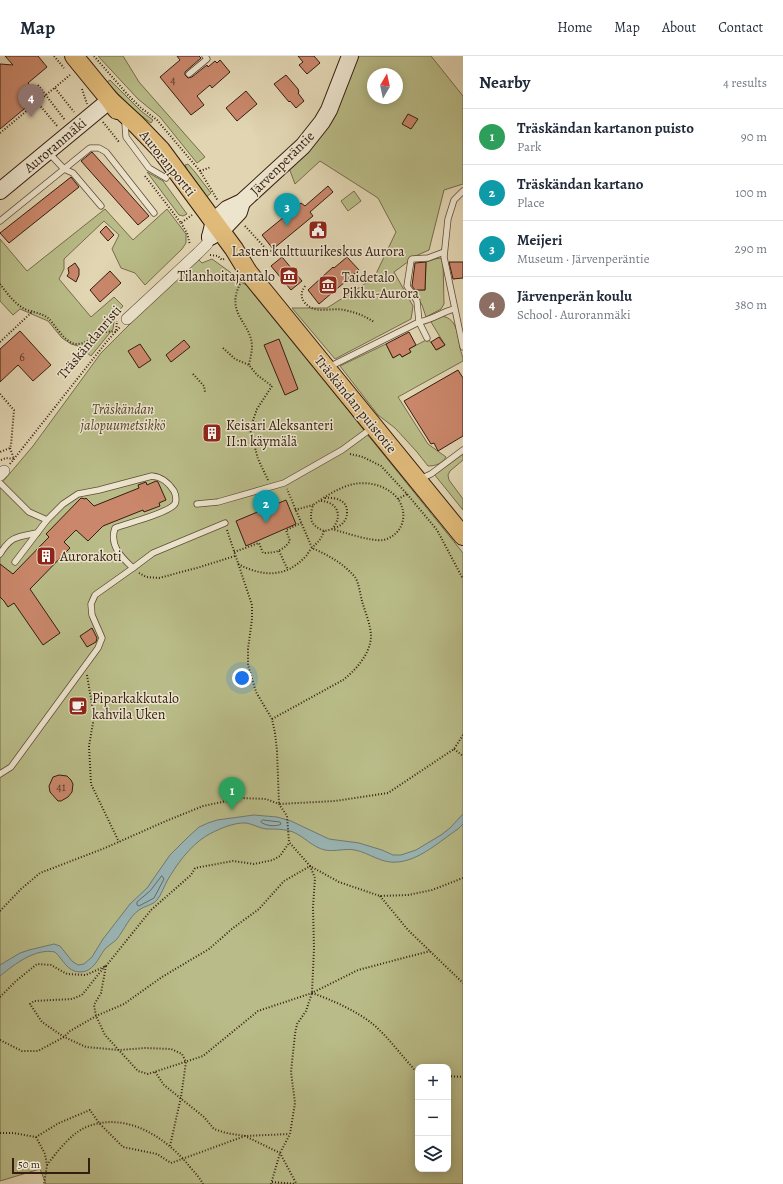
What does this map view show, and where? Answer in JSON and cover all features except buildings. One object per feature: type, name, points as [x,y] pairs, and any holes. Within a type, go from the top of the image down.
[{"type":"main road","name":"Auroranportti","points":[[74,56],[110,100],[125,123],[166,178],[215,230]]},
{"type":"main road","name":"Auroranportti","points":[[110,100],[161,150],[215,230]]},
{"type":"main road","name":"Träskändan puistotie","points":[[215,230],[227,256],[248,272]]},
{"type":"main road","name":"Träskändan puistotie","points":[[215,230],[238,254],[248,272],[374,427],[412,487],[463,536]]},
{"type":"street","name":"Järvenperäntie","points":[[215,230],[239,212],[242,202],[303,146],[322,122],[329,110],[350,56]]},
{"type":"street","name":"Auroranmäki","points":[[0,191],[110,100]]},
{"type":"street","name":"Träskändanristi","points":[[127,319],[194,249],[207,244],[215,230]]},
{"type":"lane","points":[[189,74],[207,59],[205,56]]},
{"type":"lane","points":[[0,221],[90,148],[99,148],[106,152],[154,213]]},
{"type":"lane","points":[[47,151],[64,169],[73,173],[101,206]]},
{"type":"lane","points":[[463,191],[454,200],[448,219],[444,252],[447,276],[463,347]]},
{"type":"lane","points":[[427,338],[419,322],[417,301],[407,286],[411,260],[428,258],[444,252]]},
{"type":"lane","points":[[326,368],[419,322],[428,321],[443,312],[454,309]]},
{"type":"lane","points":[[197,504],[218,502],[284,483],[342,450],[374,427]]},
{"type":"lane","points":[[412,487],[463,450]]},
{"type":"lane","points":[[15,562],[47,520],[63,504],[78,494],[152,476],[160,477],[169,484],[175,493],[176,501],[174,505],[166,510],[115,528],[113,534],[114,542],[119,554],[133,568]]},
{"type":"lane","points":[[0,483],[29,512],[47,520]]},
{"type":"lane","points":[[0,774],[11,767],[86,664],[102,638],[92,615],[91,604],[95,595],[152,553],[225,523]]},
{"type":"lane","points":[[0,554],[7,543],[17,537],[37,533]]},
{"type":"path","points":[[0,133],[70,75]]},
{"type":"path","points":[[38,85],[65,120]]},
{"type":"path","points":[[55,88],[74,112]]},
{"type":"path","points":[[37,102],[58,127]]},
{"type":"path","points":[[200,171],[211,167]]},
{"type":"path","points":[[244,224],[267,250],[277,252]]},
{"type":"path","points":[[194,249],[203,259],[211,254],[218,256],[222,260],[227,256]]},
{"type":"path","points":[[248,272],[235,295],[235,307],[249,335],[252,346],[249,365]]},
{"type":"path","points":[[0,284],[14,301],[24,309],[42,314],[48,318],[70,342],[78,344],[99,333],[110,331],[116,332]]},
{"type":"path","points":[[305,286],[301,296],[313,310],[344,310],[363,316],[374,322]]},
{"type":"path","points":[[0,341],[32,311]]},
{"type":"path","name":"Träskändanristi","points":[[2,473],[108,340],[127,319]]},
{"type":"path","points":[[223,348],[235,359],[249,365],[257,375],[272,386],[257,409],[250,429],[258,459],[271,487]]},
{"type":"path","points":[[193,374],[204,386],[205,392]]},
{"type":"path","points":[[0,394],[14,410],[10,448],[14,458],[0,460]]},
{"type":"path","points":[[0,452],[10,448]]},
{"type":"path","points":[[342,450],[363,457],[382,466],[412,487],[463,579]]},
{"type":"path","points":[[272,719],[343,680],[352,673],[360,664],[369,645],[371,636],[356,578],[333,558],[312,548],[284,483]]},
{"type":"path","points":[[295,510],[313,505],[352,484],[372,483],[381,487],[398,499],[403,512],[402,525],[397,532],[382,540],[370,539],[332,529]]},
{"type":"path","points":[[398,499],[412,487]]},
{"type":"path","points":[[313,505],[310,517],[315,526],[324,531],[341,525],[345,520],[347,509],[343,502],[338,498],[325,498]]},
{"type":"path","points":[[320,501],[329,502],[337,509],[338,517],[332,529]]},
{"type":"path","points":[[0,1133],[13,1133],[36,1137],[58,1123],[90,1110],[99,1123],[123,1147],[157,1154],[171,1163],[245,1136],[280,1153],[296,1184],[271,1183],[280,1153],[290,1134],[294,1103],[292,1072],[295,1034],[297,1024],[306,1011],[312,993],[314,948],[313,907],[315,878],[310,866],[289,842],[286,816],[279,804],[277,751],[272,719],[256,692],[248,666],[252,605],[225,523]]},
{"type":"path","points":[[234,552],[259,543],[263,552],[271,553],[279,551],[285,548],[290,541],[286,530],[301,523]]},
{"type":"path","points":[[238,564],[263,574],[273,574],[288,570],[297,564],[320,541],[324,531]]},
{"type":"path","points":[[279,551],[288,570]]},
{"type":"path","points":[[133,568],[146,577],[159,578],[235,556]]},
{"type":"path","points":[[86,664],[94,717],[89,746],[91,784],[119,842]]},
{"type":"path","points":[[0,912],[20,889],[40,873],[119,842],[203,806],[241,798],[266,799],[279,804],[335,801],[388,794],[454,749],[463,735]]},
{"type":"path","points":[[454,749],[463,756]]},
{"type":"path","points":[[170,1146],[181,1098],[186,1062],[182,1054],[171,1049],[144,1048],[119,1050],[86,1047],[64,1037],[42,1022],[30,1004],[34,1001],[72,999],[82,995],[151,910],[191,875],[195,868],[233,861],[254,864],[273,860],[280,856],[289,842]]},
{"type":"path","points":[[310,866],[339,882],[380,896],[408,895],[432,890],[463,878]]},
{"type":"path","points":[[0,1040],[22,1051],[38,1051],[64,1037],[70,1031],[96,1016],[124,1004],[162,976],[209,949],[258,909],[284,881],[310,866]]},
{"type":"path","points":[[380,896],[408,930],[463,983]]},
{"type":"path","points":[[106,966],[101,993],[94,1005],[96,1016],[105,1035],[138,1070],[148,1074],[203,1056],[258,1011],[312,993],[358,970],[430,951]]},
{"type":"path","points":[[0,997],[16,981],[37,964],[51,965],[67,974],[86,975],[106,966]]},
{"type":"path","points":[[312,993],[334,1001],[374,1025],[385,1035],[415,1069]]},
{"type":"path","points":[[155,1072],[164,1085],[204,1117],[214,1129],[226,1133],[245,1136],[290,1134]]},
{"type":"path","points":[[451,1076],[463,1077]]},
{"type":"path","points":[[47,1165],[62,1146],[83,1129],[99,1123],[125,1122],[148,1131],[170,1146],[183,1158],[203,1184]]},
{"type":"path","points":[[36,1137],[45,1154],[47,1165],[44,1184]]},
{"type":"green space","points":[[98,56],[123,56],[139,82],[205,157],[197,163],[160,117],[138,99]]},
{"type":"green space","points":[[358,56],[431,56],[463,96],[463,184],[444,190],[429,250],[411,258],[394,272],[413,306],[411,319],[335,359],[292,308],[327,308],[374,278],[396,232],[378,198],[320,161],[295,184],[289,168],[337,109]]},
{"type":"green space","points":[[110,80],[141,111],[153,120],[151,123],[133,109],[117,93],[107,82]]},
{"type":"green space","points":[[188,164],[211,193],[204,199],[193,182],[185,165]]},
{"type":"green space","points":[[147,172],[163,181],[187,214],[183,216],[179,215]]},
{"type":"green space","points":[[354,191],[361,201],[348,211],[341,201]]},
{"type":"green space","points":[[105,209],[133,240],[167,209],[186,234],[186,243],[182,249],[145,285],[135,273],[121,268],[112,249],[119,235],[104,221],[64,259],[64,269],[59,279],[91,317],[114,297],[123,306],[115,315],[113,329],[91,356],[78,346],[71,344],[62,338],[48,321],[20,309],[13,315],[0,301],[0,239],[27,271]]},
{"type":"green space","points":[[440,258],[443,261],[444,304],[441,309],[426,317],[422,305],[412,290],[425,290],[426,262]]},
{"type":"green space","name":"Träskändan jalopuumetsikkö","points":[[198,259],[202,263],[212,259],[230,272],[237,280],[254,289],[297,339],[326,382],[463,553],[463,1184],[46,1184],[40,1169],[0,1181],[0,485],[33,446],[101,353],[167,287]]},
{"type":"green space","points":[[439,316],[450,319],[456,327],[463,361],[398,397],[428,444],[446,457],[438,464],[428,466],[395,428],[378,415],[340,366],[386,344],[393,358],[400,354],[402,357],[411,352],[409,349],[428,339],[437,350],[445,345],[431,322]]},
{"type":"green space","points":[[463,451],[463,460],[450,471],[448,475],[449,480],[463,499],[463,510],[434,474]]},
{"type":"water","points":[[463,814],[463,824],[458,829],[422,854],[414,858],[398,862],[381,860],[355,850],[348,849],[332,851],[320,849],[297,834],[287,830],[266,829],[246,823],[225,827],[200,840],[189,851],[179,862],[157,900],[135,913],[117,939],[105,949],[89,970],[80,972],[72,970],[68,968],[55,952],[48,951],[40,952],[26,958],[0,976],[0,965],[20,953],[54,944],[60,946],[72,961],[78,965],[84,964],[92,957],[103,939],[130,904],[147,888],[170,855],[199,827],[208,823],[217,820],[254,815],[277,817],[291,821],[329,839],[359,843],[393,855],[401,855],[416,850],[441,835]]},
{"type":"place","name":"Järvenperän koulu","points":[[31,117]]},
{"type":"place","name":"Meijeri","points":[[287,226]]},
{"type":"place","name":"Lasten kulttuurikeskus Aurora","points":[[318,230]]},
{"type":"place","name":"Tilanhoitajantalo","points":[[289,276]]},
{"type":"place","name":"Taidetalo Pikku-Aurora","points":[[328,285]]},
{"type":"place","name":"Keisari Aleksanteri II:n käymälä","points":[[212,433]]},
{"type":"place","name":"Träskändan kartano","points":[[266,523]]},
{"type":"place","name":"Aurorakoti","points":[[46,556]]},
{"type":"place","name":"Piparkakkutalo kahvila Uken","points":[[78,706]]},
{"type":"place","name":"Träskändan kartanon puisto","points":[[232,810]]}]
